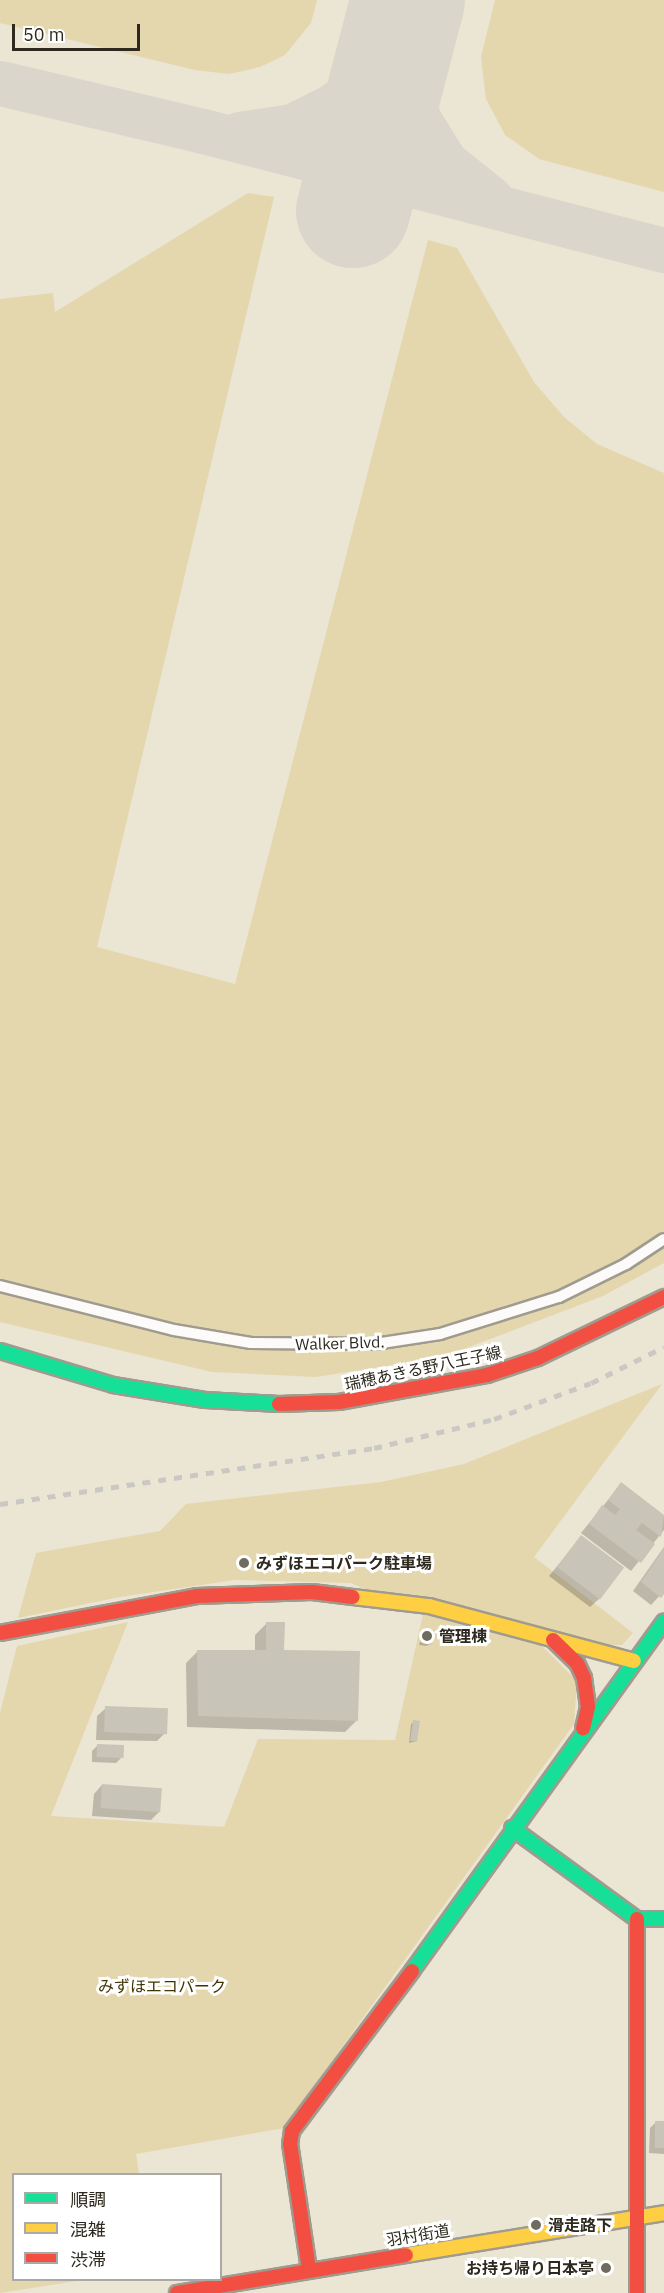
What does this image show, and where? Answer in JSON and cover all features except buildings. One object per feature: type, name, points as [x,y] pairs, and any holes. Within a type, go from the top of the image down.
[{"type":"street","name":"瑞穂あきる野八王子線","points":[[0,1351],[113,1385],[205,1400],[288,1405],[339,1402],[487,1375],[538,1358],[664,1298]]},
{"type":"street","points":[[0,1633],[166,1601],[275,1591],[349,1594],[429,1606],[633,1662]]},
{"type":"street","points":[[309,2269],[290,2144],[292,2131],[358,2046],[512,1828],[664,1622]]},
{"type":"street","points":[[553,1640],[577,1663],[584,1678],[588,1707],[583,1730]]},
{"type":"street","points":[[512,1828],[637,1919],[664,1919]]},
{"type":"street","points":[[637,1919],[638,2293]]},
{"type":"street","name":"羽村街道","points":[[177,2293],[309,2269],[664,2213]]},
{"type":"lane","name":"Walker Blvd.","points":[[0,1286],[174,1330],[251,1344],[375,1344],[441,1335],[549,1301],[626,1264],[664,1239]]},
{"type":"green space","points":[[0,0],[317,0],[311,23],[285,55],[260,67],[229,74],[195,70],[0,23]]},
{"type":"green space","points":[[495,0],[664,0],[664,192],[539,159],[505,135],[486,99],[481,57]]},
{"type":"green space","points":[[248,193],[274,197],[97,947],[235,984],[428,240],[457,248],[534,382],[564,417],[597,444],[664,473],[664,1263],[603,1296],[443,1357],[316,1377],[212,1372],[0,1322],[0,299],[53,293],[55,312]]},
{"type":"green space","name":"みずほエコパーク","points":[[662,1384],[534,1557],[633,1633],[622,1645],[542,1646],[577,1681],[574,1724],[284,2128],[136,2154],[139,2173],[12,2173],[12,2281],[77,2281],[0,2293],[0,1713],[17,1646],[128,1622],[51,1816],[224,1827],[258,1739],[395,1740],[423,1614],[351,1583],[235,1580],[120,1597],[18,1618],[36,1553],[160,1531],[186,1504],[381,1482],[464,1464]]},
{"type":"taxiway","points":[[239,134],[292,126],[332,106],[355,89],[382,58],[406,5]]},
{"type":"taxiway","points":[[405,17],[404,71],[419,120],[445,162],[490,198]]},
{"type":"taxiway","points":[[0,83],[203,131],[664,250]]},
{"type":"runway","points":[[353,211],[408,0]]},
{"type":"railway","points":[[0,1504],[374,1448],[494,1419],[591,1383],[664,1347]]},
{"type":"traffic: fast","points":[[0,1351],[113,1385],[205,1400],[279,1404]]},
{"type":"traffic: fast","points":[[412,1971],[664,1621]]},
{"type":"traffic: fast","points":[[512,1828],[637,1919],[664,1919]]},
{"type":"traffic: slow","points":[[353,1597],[429,1606],[634,1661]]},
{"type":"traffic: slow","points":[[406,2255],[664,2213]]},
{"type":"traffic: jam","points":[[279,1404],[339,1402],[487,1375],[538,1358],[664,1297]]},
{"type":"traffic: jam","points":[[0,1633],[197,1596],[312,1592],[353,1597]]},
{"type":"traffic: jam","points":[[553,1640],[577,1663],[584,1678],[588,1707],[583,1728]]},
{"type":"traffic: jam","points":[[637,1919],[637,2293]]},
{"type":"traffic: jam","points":[[309,2269],[290,2144],[292,2131],[412,1971]]},
{"type":"traffic: jam","points":[[177,2293],[406,2255]]},
{"type":"place","name":"みずほエコパーク駐車場","points":[[244,1563]]},
{"type":"place","name":"管理棟","points":[[427,1636]]},
{"type":"place","name":"滑走路下","points":[[536,2225]]},
{"type":"place","name":"お持ち帰り日本亭","points":[[606,2268]]}]
